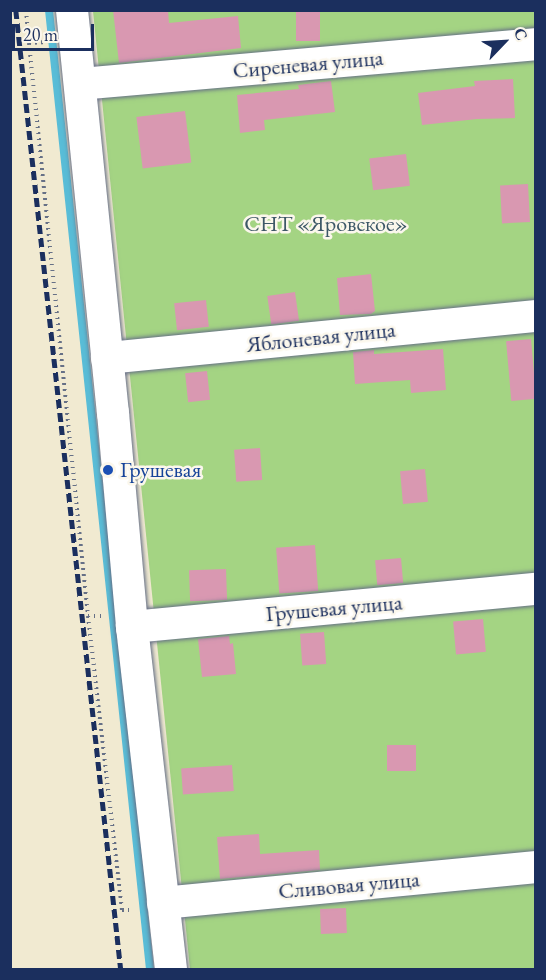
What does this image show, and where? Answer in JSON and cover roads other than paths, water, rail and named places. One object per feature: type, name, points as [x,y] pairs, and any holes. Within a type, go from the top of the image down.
[{"type":"street","points":[[72,10],[132,627],[171,969]]},
{"type":"street","name":"Сиреневая улица","points":[[80,84],[536,44]]},
{"type":"street","name":"Яблоневая улица","points":[[107,358],[536,316]]},
{"type":"street","name":"Грушевая улица","points":[[132,627],[536,589]]},
{"type":"street","name":"Сливовая улица","points":[[163,903],[536,867]]},
{"type":"waterway","points":[[49,10],[150,970]]},
{"type":"railway","points":[[16,10],[121,970]]},
{"type":"place","name":"Грушевая","points":[[108,470]]},
{"type":"park label","name":"СНТ «Яровское»","points":[[326,224]]}]
